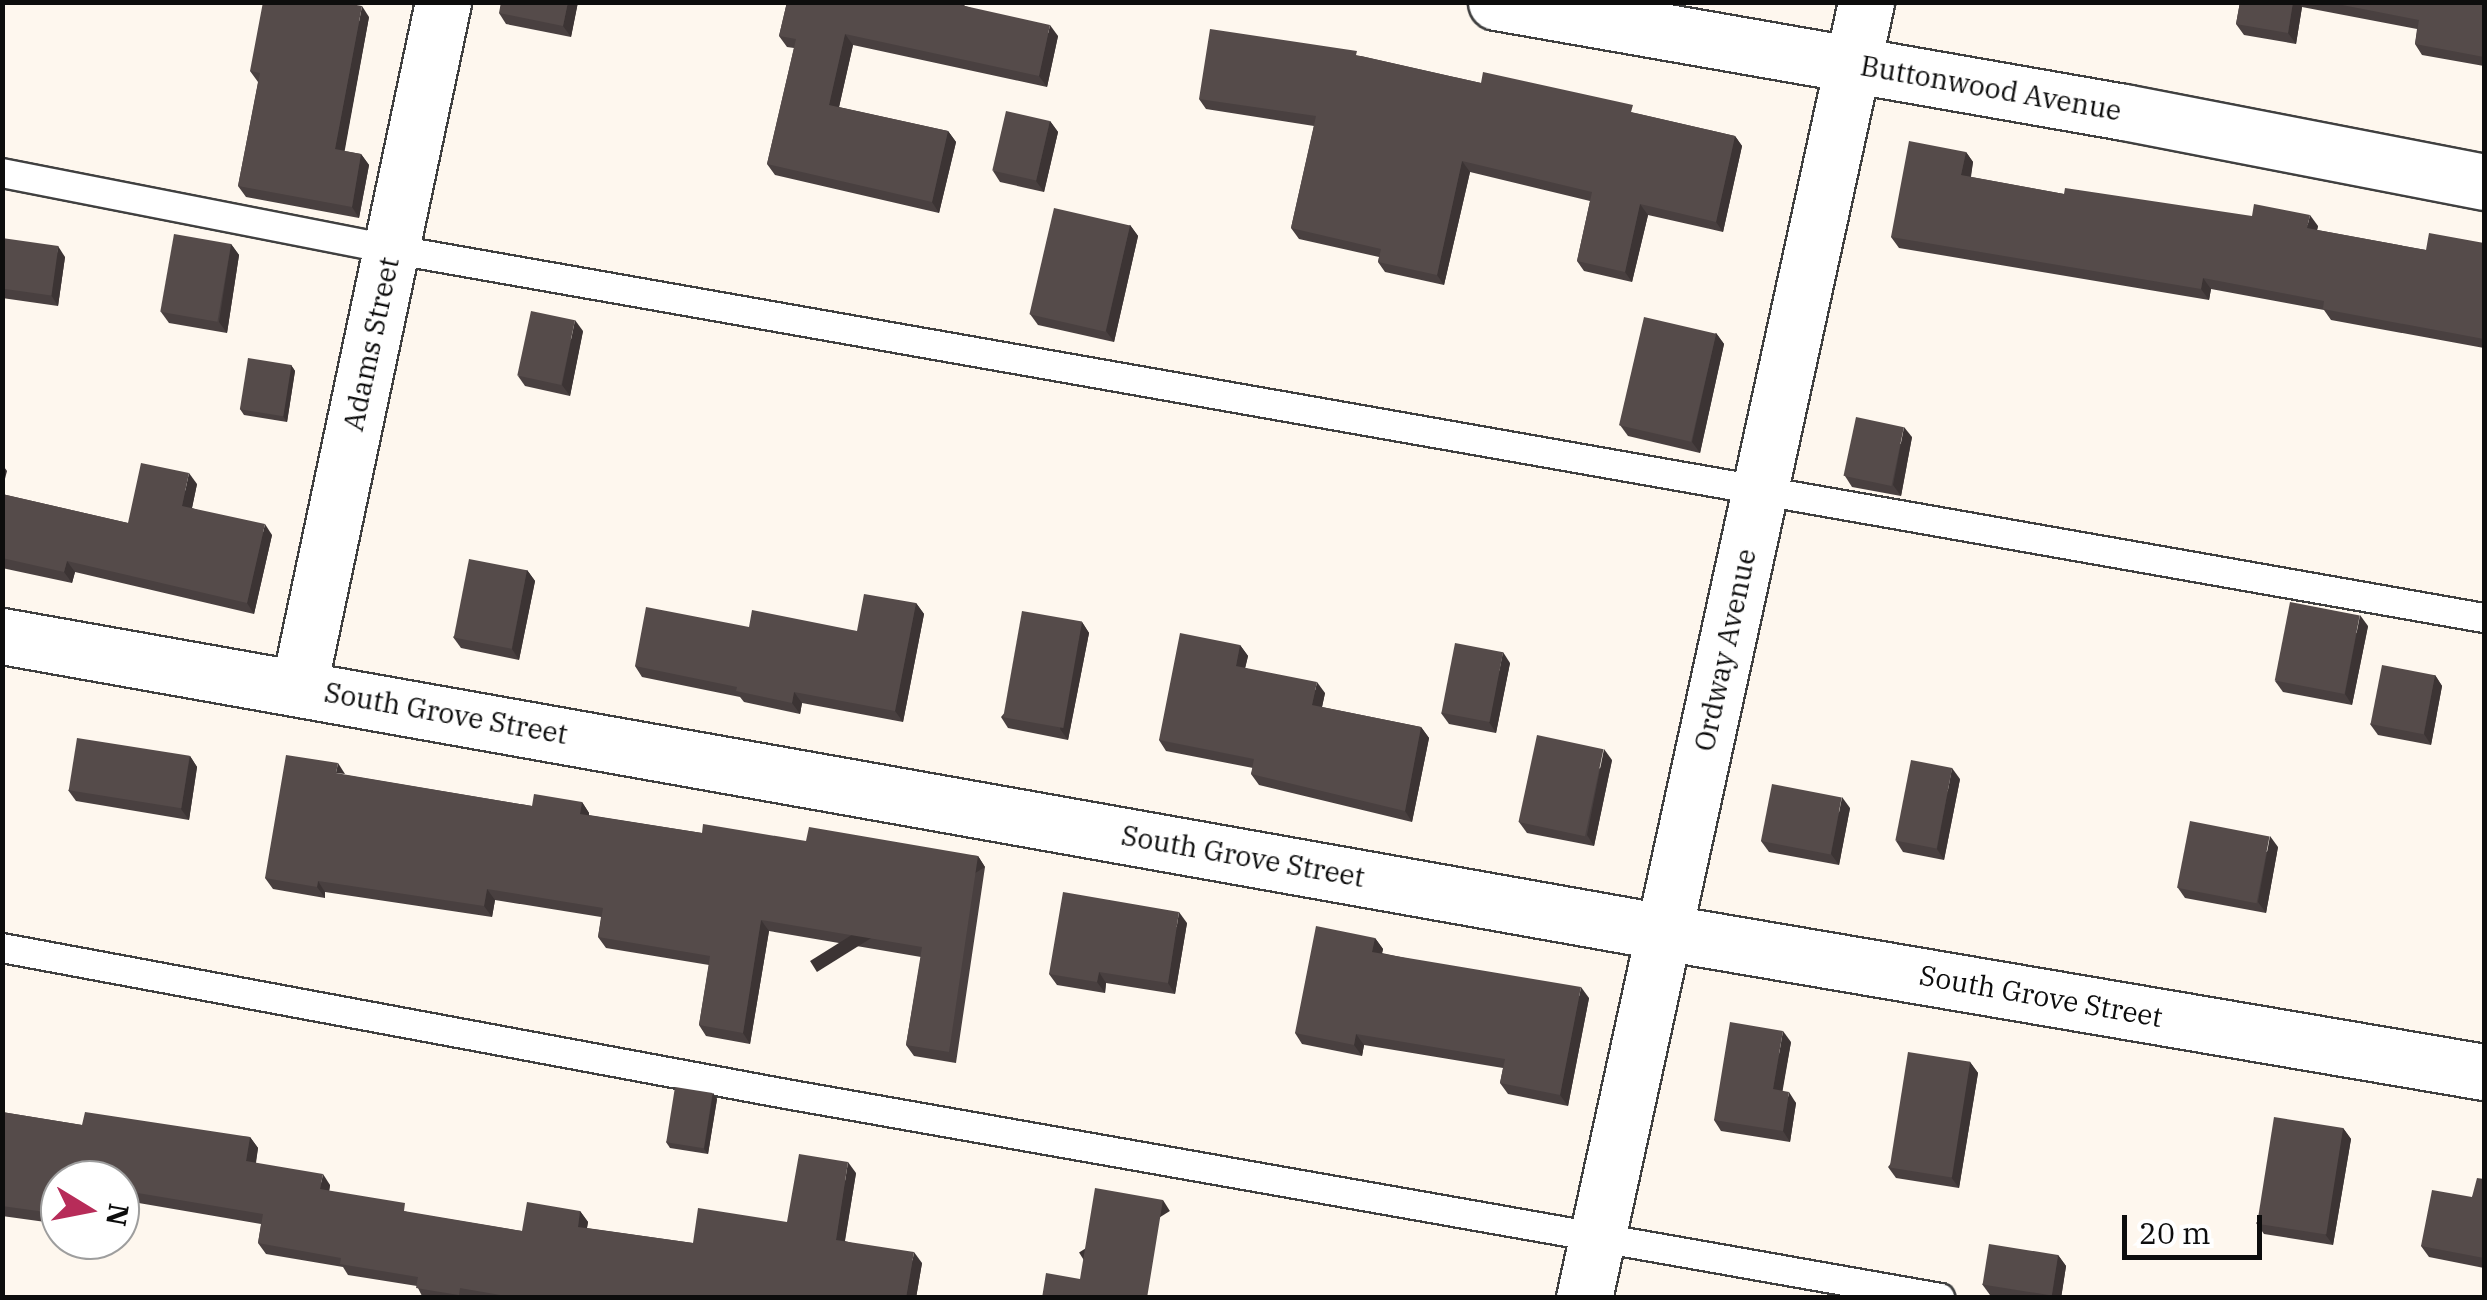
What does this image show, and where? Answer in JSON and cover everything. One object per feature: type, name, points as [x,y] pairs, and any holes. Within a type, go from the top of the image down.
[{"type":"street","name":"Adams Street","points":[[299,686],[443,2]]},
{"type":"street","name":"Buttonwood Avenue","points":[[1496,2],[1854,64],[2484,182]]},
{"type":"street","name":"Ordway Avenue","points":[[1584,1298],[1866,2]]},
{"type":"street","name":"South Grove Street","points":[[2,636],[1664,932],[2484,1072]]},
{"type":"lane","points":[[2,173],[391,249],[2484,618]]},
{"type":"lane","points":[[2,948],[1596,1239],[1940,1298]]},
{"type":"building","points":[[263,2],[340,2],[362,6],[335,149],[361,154],[352,207],[238,186],[260,73],[250,71]]},
{"type":"building","points":[[501,2],[568,2],[563,26],[499,13]]},
{"type":"building","points":[[787,2],[957,2],[1050,25],[1039,76],[845,34],[829,105],[948,131],[932,202],[767,164],[796,39],[779,36]]},
{"type":"building","points":[[2240,2],[2293,2],[2288,33],[2236,24]]},
{"type":"building","points":[[2327,2],[2484,2],[2484,57],[2415,44],[2419,20]]},
{"type":"building","points":[[1210,29],[1357,51],[1356,55],[1481,83],[1483,72],[1633,105],[1631,112],[1735,136],[1716,222],[1640,204],[1625,272],[1577,261],[1592,192],[1462,161],[1437,275],[1378,262],[1381,249],[1291,228],[1316,116],[1199,99]]},
{"type":"building","points":[[1006,111],[1050,121],[1036,181],[992,170]]},
{"type":"building","points":[[1909,141],[1966,152],[1961,175],[2064,194],[2065,188],[2252,216],[2254,204],[2310,215],[2307,228],[2426,250],[2429,233],[2484,243],[2484,339],[2323,309],[2324,301],[2203,278],[2201,289],[1891,237]]},
{"type":"building","points":[[1054,208],[1130,226],[1105,332],[1029,314]]},
{"type":"building","points":[[174,234],[231,244],[217,322],[160,312]]},
{"type":"building","points":[[2,238],[58,246],[51,295],[2,288]]},
{"type":"building","points":[[531,311],[575,320],[561,385],[517,376]]},
{"type":"building","points":[[1644,317],[1716,334],[1691,442],[1619,425]]},
{"type":"building","points":[[248,358],[291,365],[283,416],[240,409]]},
{"type":"building","points":[[1856,417],[1904,427],[1891,486],[1844,476]]},
{"type":"building","points":[[141,463],[189,473],[182,506],[265,524],[247,603],[67,561],[64,572],[2,558],[2,494],[128,523]]},
{"type":"building","points":[[469,559],[527,570],[512,649],[454,638]]},
{"type":"building","points":[[864,594],[916,603],[895,711],[794,692],[792,703],[635,666],[646,607],[749,627],[752,610],[857,631]]},
{"type":"building","points":[[2290,602],[2360,616],[2344,694],[2275,681]]},
{"type":"building","points":[[1022,611],[1082,622],[1063,728],[1003,717]]},
{"type":"building","points":[[1180,633],[1240,645],[1236,666],[1317,682],[1312,705],[1421,727],[1405,811],[1251,774],[1254,759],[1159,740]]},
{"type":"building","points":[[1455,643],[1503,652],[1490,722],[1441,713]]},
{"type":"building","points":[[2382,665],[2435,675],[2424,734],[2371,724]]},
{"type":"building","points":[[1537,735],[1604,749],[1585,836],[1518,822]]},
{"type":"building","points":[[77,738],[190,756],[181,808],[69,790]]},
{"type":"building","points":[[286,755],[338,763],[336,773],[532,806],[534,794],[582,802],[580,814],[702,833],[703,824],[806,841],[809,827],[978,856],[949,1052],[906,1045],[922,947],[761,920],[743,1033],[699,1025],[710,956],[598,937],[603,908],[487,889],[484,906],[318,881],[317,887],[265,878]]},
{"type":"building","points":[[1911,760],[1952,768],[1937,849],[1895,840]]},
{"type":"building","points":[[1772,784],[1842,798],[1831,854],[1761,841]]},
{"type":"building","points":[[2190,821],[2270,836],[2257,903],[2177,888]]},
{"type":"building","points":[[1063,892],[1179,912],[1168,983],[1099,972],[1097,982],[1049,974]]},
{"type":"building","points":[[1316,926],[1375,938],[1372,952],[1581,987],[1560,1095],[1500,1083],[1505,1059],[1356,1034],[1354,1045],[1295,1033]]},
{"type":"building","points":[[1730,1022],[1783,1031],[1773,1089],[1789,1092],[1783,1131],[1714,1120]]},
{"type":"building","points":[[1908,1052],[1970,1062],[1952,1177],[1890,1168]]},
{"type":"building","points":[[675,1087],[713,1093],[704,1148],[666,1142]]},
{"type":"building","points":[[2,1112],[82,1125],[85,1112],[250,1137],[246,1161],[323,1174],[320,1189],[405,1203],[404,1211],[522,1231],[527,1202],[580,1211],[578,1227],[693,1243],[698,1208],[787,1222],[799,1154],[848,1162],[836,1240],[914,1252],[906,1298],[518,1298],[460,1288],[459,1295],[416,1288],[418,1277],[340,1264],[341,1258],[258,1243],[263,1214],[140,1193],[140,1160],[40,1160],[40,1211],[2,1206]]},
{"type":"building","points":[[2274,1117],[2343,1128],[2326,1235],[2257,1224]]},
{"type":"building","points":[[2477,1178],[2484,1179],[2484,1258],[2421,1246],[2432,1190],[2472,1197]]},
{"type":"building","points":[[1095,1188],[1163,1200],[1147,1298],[1042,1298],[1046,1273],[1080,1279]]},
{"type":"building","points":[[1989,1244],[2058,1255],[2052,1295],[1983,1284]]}]
